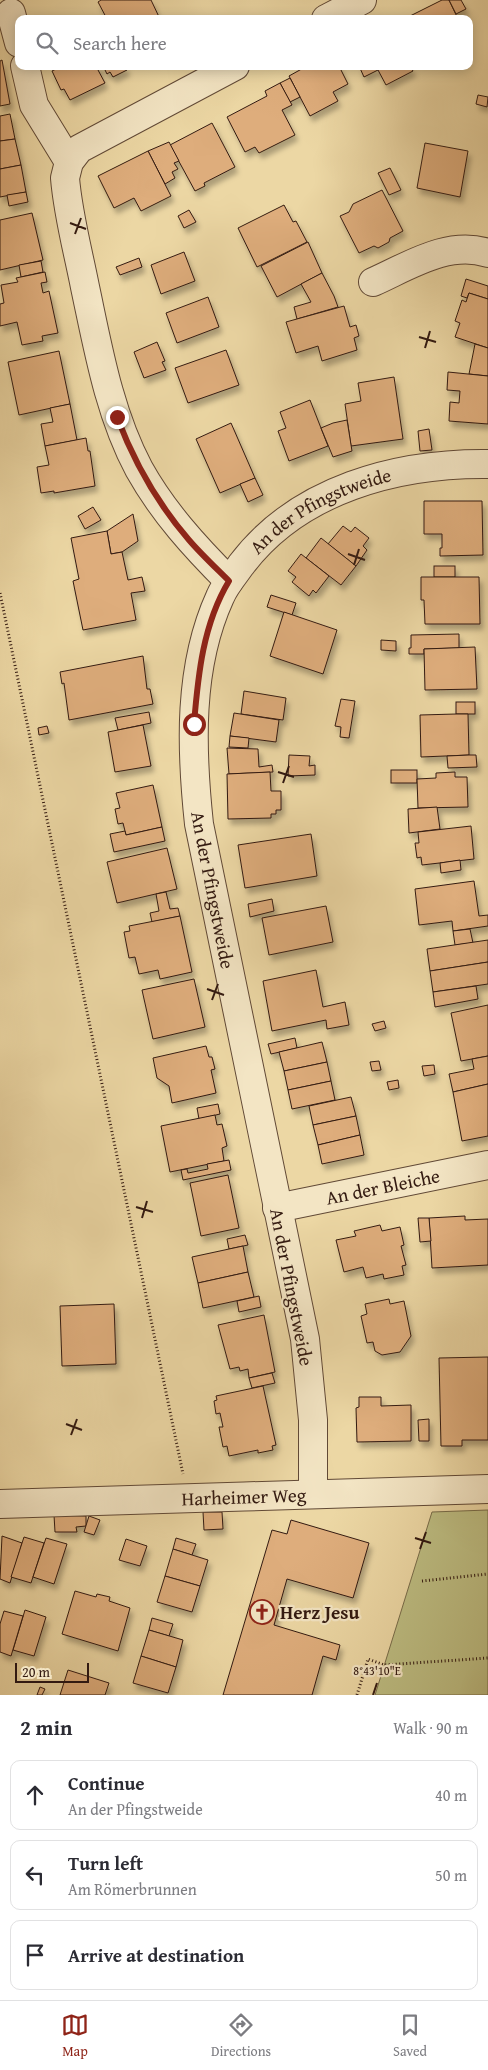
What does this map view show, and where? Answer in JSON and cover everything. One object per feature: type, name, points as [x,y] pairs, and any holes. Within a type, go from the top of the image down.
[{"type":"street","points":[[334,15],[362,0]]},
{"type":"street","points":[[11,13],[15,28]]},
{"type":"street","points":[[25,70],[34,105],[69,162]]},
{"type":"street","points":[[227,70],[88,143],[69,162],[66,170],[66,191],[94,333],[109,392],[126,441],[139,469],[170,516],[189,540],[229,581]]},
{"type":"street","points":[[373,282],[442,252],[462,249],[488,253]]},
{"type":"street","name":"An der Pfingstweide","points":[[314,1493],[313,1420],[308,1361],[206,865],[195,787],[194,724],[200,666],[212,615],[229,581],[249,555],[277,528],[306,507],[332,493],[377,478],[450,465],[488,464]]},
{"type":"street","name":"An der Bleiche","points":[[277,1208],[488,1165]]},
{"type":"street","name":"Harheimer Weg","points":[[0,1504],[488,1489]]},
{"type":"path","points":[[0,593],[188,1499]]},
{"type":"path","points":[[422,1581],[488,1574]]},
{"type":"path","points":[[357,1695],[368,1660],[384,1664],[488,1658]]},
{"type":"green space","points":[[488,1510],[488,1695],[375,1695],[432,1512]]},
{"type":"building","points":[[101,0],[151,0],[158,15],[105,15],[98,2]]},
{"type":"building","points":[[442,0],[449,0],[456,15],[412,15]]},
{"type":"building","points":[[449,0],[461,0],[466,9],[456,14]]},
{"type":"building","points":[[2,60],[10,104],[0,106],[0,61]]},
{"type":"building","points":[[98,70],[105,83],[70,100],[64,89],[61,90],[52,71]]},
{"type":"building","points":[[105,70],[127,70],[113,77],[110,72],[107,74]]},
{"type":"building","points":[[300,70],[341,70],[348,84],[333,92],[338,101],[310,116],[289,76]]},
{"type":"building","points":[[361,70],[378,70],[364,77]]},
{"type":"building","points":[[378,70],[413,71],[386,85]]},
{"type":"building","points":[[290,78],[300,97],[290,102],[280,83]]},
{"type":"building","points":[[280,83],[292,105],[282,110],[295,135],[259,153],[255,147],[245,152],[227,117],[267,96],[265,91]]},
{"type":"building","points":[[478,95],[488,97],[487,107],[476,104]]},
{"type":"building","points":[[10,114],[15,139],[0,141],[0,116]]},
{"type":"building","points":[[212,123],[235,167],[204,183],[205,186],[195,191],[170,145]]},
{"type":"building","points":[[15,139],[21,165],[0,169],[0,141]]},
{"type":"building","points":[[169,142],[179,161],[174,163],[178,169],[172,172],[175,178],[165,184],[148,151]]},
{"type":"building","points":[[425,143],[468,151],[460,197],[417,188]]},
{"type":"building","points":[[148,151],[171,196],[141,211],[134,198],[114,208],[98,176]]},
{"type":"building","points":[[21,165],[26,192],[0,197],[0,169]]},
{"type":"building","points":[[390,168],[401,190],[389,195],[378,173]]},
{"type":"building","points":[[382,190],[403,231],[390,238],[389,242],[378,248],[374,246],[359,253],[340,216],[349,212],[353,204]]},
{"type":"building","points":[[26,192],[28,202],[9,206],[7,195]]},
{"type":"building","points":[[284,205],[293,222],[296,221],[307,242],[257,267],[238,228]]},
{"type":"building","points":[[189,210],[196,222],[184,228],[178,216]]},
{"type":"building","points":[[32,213],[43,260],[0,270],[0,220]]},
{"type":"building","points":[[308,242],[322,273],[277,297],[261,266]]},
{"type":"building","points":[[184,252],[195,281],[161,294],[151,265]]},
{"type":"building","points":[[139,258],[142,267],[120,275],[116,267]]},
{"type":"building","points":[[41,261],[43,272],[21,277],[19,265]]},
{"type":"building","points":[[45,272],[47,282],[41,283],[43,293],[49,291],[58,333],[42,336],[43,341],[22,345],[17,322],[0,326],[0,304],[4,303],[1,285],[18,282],[16,278]]},
{"type":"building","points":[[322,273],[338,307],[297,319],[294,307],[311,302],[301,284]]},
{"type":"building","points":[[466,279],[488,286],[488,299],[469,293],[467,298],[461,296]]},
{"type":"building","points":[[469,293],[488,299],[488,348],[455,337],[460,323],[455,321],[462,300],[466,302]]},
{"type":"building","points":[[208,297],[219,327],[177,343],[166,313]]},
{"type":"building","points":[[344,306],[350,327],[356,325],[359,336],[354,338],[357,350],[322,361],[318,346],[296,353],[286,322]]},
{"type":"building","points":[[157,342],[165,361],[162,362],[166,370],[144,378],[134,352]]},
{"type":"building","points":[[475,344],[488,348],[488,376],[469,374]]},
{"type":"building","points":[[226,350],[239,385],[188,403],[175,368]]},
{"type":"building","points":[[59,351],[70,404],[19,415],[8,362]]},
{"type":"building","points":[[448,372],[488,376],[488,424],[449,421],[450,402],[459,403],[460,391],[447,390]]},
{"type":"building","points":[[394,377],[403,439],[351,446],[345,404],[361,401],[358,383]]},
{"type":"building","points":[[310,400],[328,446],[289,461],[278,431],[286,428],[280,412]]},
{"type":"building","points":[[70,404],[77,440],[45,446],[41,424],[53,422],[50,408]]},
{"type":"building","points":[[347,420],[352,451],[333,457],[321,428]]},
{"type":"building","points":[[231,423],[255,478],[220,493],[196,439]]},
{"type":"building","points":[[429,429],[432,450],[420,451],[418,431]]},
{"type":"building","points":[[86,438],[88,451],[90,451],[95,486],[54,493],[54,491],[41,493],[37,467],[49,465],[45,446]]},
{"type":"building","points":[[255,478],[263,495],[248,502],[240,484]]},
{"type":"building","points":[[424,501],[482,501],[483,555],[440,556],[442,534],[424,534]]},
{"type":"building","points":[[93,507],[101,520],[85,529],[78,516]]},
{"type":"building","points":[[133,514],[138,541],[122,552],[111,554],[107,531]]},
{"type":"building","points":[[343,526],[351,532],[355,527],[369,538],[363,546],[367,550],[356,566],[328,544]]},
{"type":"building","points":[[107,531],[111,554],[122,552],[128,580],[142,577],[145,591],[131,593],[136,620],[83,630],[73,581],[79,579],[71,538]]},
{"type":"building","points":[[321,538],[356,566],[341,585],[306,558]]},
{"type":"building","points":[[301,554],[329,576],[316,593],[313,590],[309,596],[292,582],[296,577],[288,571]]},
{"type":"building","points":[[434,566],[455,566],[455,577],[434,577]]},
{"type":"building","points":[[421,577],[479,577],[480,624],[425,624],[424,600],[421,600]]},
{"type":"building","points":[[271,595],[296,603],[292,615],[267,607]]},
{"type":"building","points":[[284,612],[337,630],[323,674],[270,656]]},
{"type":"building","points":[[459,634],[459,648],[424,649],[424,654],[409,654],[411,635]]},
{"type":"building","points":[[381,640],[396,641],[396,651],[381,650]]},
{"type":"building","points":[[475,647],[477,689],[425,690],[424,649]]},
{"type":"building","points":[[143,656],[147,689],[150,689],[153,704],[69,720],[64,683],[62,684],[60,672]]},
{"type":"building","points":[[244,691],[286,698],[283,720],[241,714]]},
{"type":"building","points":[[341,699],[355,701],[349,738],[340,737],[341,727],[335,726]]},
{"type":"building","points":[[456,702],[475,702],[475,714],[456,714]]},
{"type":"building","points":[[149,712],[151,723],[118,730],[115,718]]},
{"type":"building","points":[[234,713],[279,720],[276,742],[230,736]]},
{"type":"building","points":[[468,714],[469,755],[421,757],[420,715]]},
{"type":"building","points":[[143,725],[151,766],[115,772],[108,732]]},
{"type":"building","points":[[47,726],[49,733],[39,735],[38,728]]},
{"type":"building","points":[[230,736],[249,738],[248,748],[229,747]]},
{"type":"building","points":[[227,748],[258,749],[259,767],[272,765],[273,772],[229,774]]},
{"type":"building","points":[[289,755],[310,756],[309,766],[315,765],[315,775],[288,776]]},
{"type":"building","points":[[476,755],[477,767],[448,768],[447,756]]},
{"type":"building","points":[[391,770],[417,770],[417,783],[391,783]]},
{"type":"building","points":[[270,772],[271,791],[281,791],[281,810],[276,810],[276,814],[271,814],[271,818],[228,819],[227,774]]},
{"type":"building","points":[[455,772],[455,777],[467,777],[468,807],[418,808],[417,779],[436,778],[436,773]]},
{"type":"building","points":[[153,785],[162,827],[126,835],[123,823],[118,824],[115,809],[120,808],[116,793]]},
{"type":"building","points":[[437,807],[440,829],[409,833],[408,809]]},
{"type":"building","points":[[471,826],[474,859],[422,865],[421,857],[417,858],[415,843],[419,843],[418,832]]},
{"type":"building","points":[[162,827],[165,841],[114,852],[110,834],[125,831],[126,835]]},
{"type":"building","points":[[311,834],[317,876],[245,888],[238,845]]},
{"type":"building","points":[[167,848],[177,889],[117,903],[107,862]]},
{"type":"building","points":[[460,860],[461,870],[441,873],[440,863]]},
{"type":"building","points":[[474,881],[479,916],[488,915],[488,926],[453,931],[452,921],[419,925],[415,889]]},
{"type":"building","points":[[166,892],[170,909],[178,908],[180,916],[152,922],[150,913],[159,911],[156,894]]},
{"type":"building","points":[[272,899],[274,911],[250,917],[248,904]]},
{"type":"building","points":[[326,906],[333,942],[269,955],[262,918]]},
{"type":"building","points":[[180,916],[192,972],[160,979],[158,970],[139,974],[135,957],[129,958],[124,932],[130,931],[129,926]]},
{"type":"building","points":[[470,929],[473,943],[455,945],[453,931]]},
{"type":"building","points":[[488,940],[488,962],[430,971],[427,949]]},
{"type":"building","points":[[488,962],[488,984],[433,992],[430,971]]},
{"type":"building","points":[[316,970],[323,1007],[345,1002],[349,1025],[327,1029],[326,1020],[272,1031],[263,981]]},
{"type":"building","points":[[194,979],[205,1027],[153,1039],[142,990]]},
{"type":"building","points":[[476,986],[478,999],[435,1007],[433,992]]},
{"type":"building","points":[[488,1005],[488,1056],[461,1061],[451,1013]]},
{"type":"building","points":[[384,1021],[386,1028],[375,1031],[372,1024]]},
{"type":"building","points":[[295,1038],[297,1048],[271,1054],[268,1044]]},
{"type":"building","points":[[322,1042],[327,1062],[284,1071],[279,1052]]},
{"type":"building","points":[[206,1046],[209,1057],[212,1057],[215,1069],[211,1070],[216,1093],[172,1103],[169,1086],[157,1078],[153,1058]]},
{"type":"building","points":[[488,1056],[488,1084],[453,1092],[449,1074],[474,1069],[472,1059]]},
{"type":"building","points":[[379,1061],[381,1070],[372,1071],[370,1062]]},
{"type":"building","points":[[327,1062],[331,1081],[288,1090],[284,1071]]},
{"type":"building","points":[[434,1065],[435,1074],[424,1076],[422,1066]]},
{"type":"building","points":[[398,1080],[399,1088],[389,1090],[387,1082]]},
{"type":"building","points":[[331,1081],[335,1100],[292,1109],[288,1090]]},
{"type":"building","points":[[488,1084],[488,1136],[462,1141],[453,1092]]},
{"type":"building","points":[[351,1097],[356,1116],[313,1125],[309,1106]]},
{"type":"building","points":[[218,1104],[220,1114],[199,1119],[197,1108]]},
{"type":"building","points":[[215,1115],[217,1125],[222,1124],[227,1146],[222,1148],[224,1161],[170,1172],[161,1126]]},
{"type":"building","points":[[356,1116],[360,1135],[318,1145],[313,1125]]},
{"type":"building","points":[[360,1135],[364,1155],[322,1164],[318,1145]]},
{"type":"building","points":[[229,1160],[231,1170],[183,1180],[181,1170],[187,1169],[188,1173],[208,1169],[207,1164]]},
{"type":"building","points":[[228,1175],[239,1228],[201,1236],[190,1183]]},
{"type":"building","points":[[465,1216],[465,1220],[488,1219],[488,1265],[432,1268],[429,1218]]},
{"type":"building","points":[[418,1218],[429,1218],[431,1241],[420,1242]]},
{"type":"building","points":[[380,1225],[382,1231],[400,1227],[404,1245],[401,1246],[406,1265],[402,1266],[404,1275],[384,1279],[383,1274],[366,1278],[363,1267],[344,1272],[336,1240],[356,1236],[354,1231]]},
{"type":"building","points":[[245,1235],[248,1245],[229,1249],[227,1239]]},
{"type":"building","points":[[243,1246],[248,1272],[198,1283],[192,1257]]},
{"type":"building","points":[[248,1272],[254,1297],[203,1308],[198,1283]]},
{"type":"building","points":[[259,1296],[261,1307],[239,1312],[237,1301]]},
{"type":"building","points":[[389,1299],[390,1304],[404,1301],[411,1336],[400,1352],[382,1355],[375,1351],[373,1342],[367,1343],[361,1316],[367,1314],[365,1304]]},
{"type":"building","points":[[114,1304],[116,1364],[62,1366],[60,1306]]},
{"type":"building","points":[[264,1315],[275,1372],[249,1378],[248,1369],[240,1371],[239,1367],[230,1369],[218,1325]]},
{"type":"building","points":[[488,1357],[488,1440],[462,1440],[462,1446],[441,1446],[439,1358]]},
{"type":"building","points":[[272,1373],[275,1383],[252,1388],[249,1378]]},
{"type":"building","points":[[263,1386],[276,1445],[272,1446],[273,1450],[258,1453],[258,1450],[229,1456],[227,1446],[223,1447],[219,1427],[223,1427],[220,1413],[216,1414],[214,1401],[217,1400],[216,1396]]},
{"type":"building","points":[[359,1397],[381,1397],[381,1406],[411,1405],[411,1441],[357,1442],[356,1408],[359,1407]]},
{"type":"building","points":[[429,1419],[429,1441],[419,1441],[418,1420]]},
{"type":"building","points":[[203,1512],[222,1512],[223,1529],[204,1530]]},
{"type":"building","points":[[54,1515],[86,1516],[86,1526],[76,1527],[77,1532],[55,1532]]},
{"type":"building","points":[[89,1516],[100,1520],[94,1535],[84,1532]]},
{"type":"building","name":"Herz Jesu","points":[[291,1520],[369,1543],[353,1598],[287,1579],[274,1625],[340,1645],[336,1660],[323,1656],[312,1695],[223,1695],[272,1530],[287,1534]]},
{"type":"building","points":[[2,1536],[22,1543],[10,1583],[0,1579]]},
{"type":"building","points":[[24,1537],[44,1543],[31,1583],[11,1577]]},
{"type":"building","points":[[46,1538],[67,1544],[54,1584],[33,1577]]},
{"type":"building","points":[[176,1538],[196,1544],[192,1555],[173,1549]]},
{"type":"building","points":[[126,1539],[147,1546],[140,1566],[119,1560]]},
{"type":"building","points":[[173,1549],[208,1560],[200,1586],[165,1576]]},
{"type":"building","points":[[165,1576],[200,1586],[192,1612],[157,1602]]},
{"type":"building","points":[[75,1591],[96,1597],[97,1594],[110,1597],[109,1601],[130,1608],[118,1651],[62,1634]]},
{"type":"building","points":[[25,1610],[46,1617],[34,1656],[13,1650]]},
{"type":"building","points":[[4,1611],[23,1616],[11,1656],[0,1652],[0,1624]]},
{"type":"building","points":[[152,1618],[173,1624],[169,1636],[149,1630]]},
{"type":"building","points":[[149,1630],[183,1640],[176,1667],[141,1656]]},
{"type":"building","points":[[141,1656],[176,1667],[168,1693],[133,1683]]},
{"type":"building","points":[[68,1670],[109,1683],[105,1695],[60,1695]]},
{"type":"building","points":[[40,1687],[45,1689],[42,1695],[37,1695]]},
{"type":"place","name":"Herz Jesu","points":[[262,1612]]},
{"type":"route","points":[[117,417],[139,469],[154,493],[189,540],[229,581],[212,615],[206,637],[196,693],[194,724]]}]
